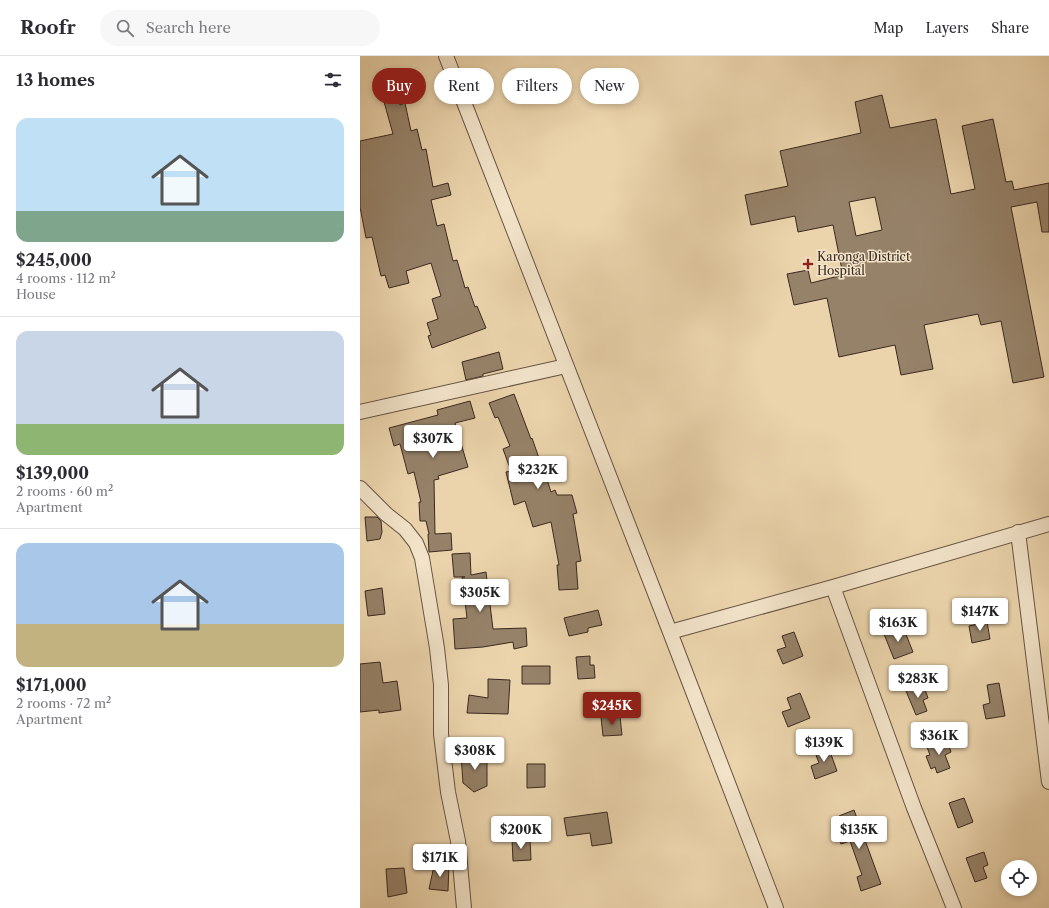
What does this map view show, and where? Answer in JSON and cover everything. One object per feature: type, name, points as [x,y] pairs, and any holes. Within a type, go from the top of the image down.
[{"type":"street","points":[[446,56],[776,908]]},
{"type":"street","points":[[360,412],[566,366]]},
{"type":"street","points":[[360,488],[386,514],[405,529],[416,543],[422,558],[437,648],[441,685],[441,734],[448,792],[458,841],[464,908]]},
{"type":"street","points":[[670,632],[833,587],[1049,524]]},
{"type":"street","points":[[1018,532],[1049,782]]},
{"type":"street","points":[[833,587],[914,808],[954,908]]},
{"type":"building","points":[[882,95],[890,128],[936,119],[951,194],[975,189],[962,126],[993,119],[1006,182],[1012,181],[1014,190],[1049,183],[1049,232],[1042,232],[1037,202],[1011,207],[1044,377],[1013,383],[1001,321],[981,325],[978,314],[924,325],[933,369],[901,375],[895,345],[839,357],[827,298],[794,305],[787,274],[808,270],[811,283],[843,275],[833,225],[798,232],[795,216],[751,225],[745,195],[788,186],[780,151],[861,133],[855,102]],"holes":[[[875,197],[882,230],[856,236],[849,202]]]},
{"type":"building","points":[[385,104],[405,104],[411,131],[417,129],[422,150],[426,149],[433,187],[448,183],[451,195],[431,200],[437,226],[444,224],[453,261],[457,260],[465,288],[468,287],[475,307],[477,306],[486,328],[432,348],[428,336],[431,335],[427,323],[438,319],[432,299],[441,296],[431,263],[406,271],[409,283],[389,288],[385,275],[381,276],[372,237],[366,238],[360,207],[360,141],[393,134]]},
{"type":"building","points":[[499,352],[503,369],[466,380],[462,362]]},
{"type":"building","points":[[514,394],[541,461],[551,492],[555,490],[557,495],[572,495],[577,513],[573,514],[581,561],[576,562],[578,589],[559,590],[557,565],[559,565],[551,522],[533,527],[525,501],[514,505],[506,472],[511,471],[503,449],[510,446],[498,417],[495,418],[489,403]]},
{"type":"building","points":[[470,401],[475,418],[455,423],[468,467],[438,476],[439,479],[434,480],[435,534],[451,533],[452,550],[429,552],[429,534],[426,521],[420,521],[419,502],[421,502],[414,472],[408,474],[400,444],[394,446],[389,428],[438,415],[437,410]]},
{"type":"building","points":[[365,517],[377,517],[381,521],[382,532],[380,539],[367,541]]},
{"type":"building","points":[[470,553],[471,575],[486,572],[493,629],[526,628],[527,646],[514,649],[513,642],[483,647],[455,649],[453,619],[467,618],[462,577],[454,577],[452,554]]},
{"type":"building","points":[[382,588],[385,614],[368,616],[365,591]]},
{"type":"building","points":[[598,610],[602,625],[588,628],[588,632],[569,636],[564,618]]},
{"type":"building","points":[[987,622],[990,639],[972,643],[969,626]]},
{"type":"building","points":[[903,627],[913,652],[894,659],[884,634]]},
{"type":"building","points":[[794,632],[803,656],[783,664],[777,650],[786,647],[782,636]]},
{"type":"building","points":[[590,656],[590,665],[594,665],[595,678],[578,679],[576,657]]},
{"type":"building","points":[[380,662],[383,683],[397,681],[401,710],[379,713],[379,710],[360,712],[360,664]]},
{"type":"building","points":[[522,666],[550,666],[550,684],[522,684]]},
{"type":"building","points":[[488,679],[510,680],[508,714],[467,713],[469,695],[488,698]]},
{"type":"building","points":[[999,683],[1005,716],[986,719],[983,705],[990,703],[987,685]]},
{"type":"building","points":[[923,684],[928,698],[923,700],[927,711],[916,715],[906,691]]},
{"type":"building","points":[[800,693],[810,718],[788,727],[782,712],[791,709],[787,698]]},
{"type":"building","points":[[620,716],[622,735],[603,736],[601,717]]},
{"type":"building","points":[[947,740],[951,752],[945,755],[950,768],[937,773],[935,767],[931,769],[926,756],[930,755],[927,747]]},
{"type":"building","points":[[828,746],[837,771],[815,779],[811,766],[819,763],[814,750]]},
{"type":"building","points":[[461,755],[487,755],[487,786],[474,792],[463,783]]},
{"type":"building","points":[[527,764],[545,764],[545,787],[527,788]]},
{"type":"building","points":[[964,798],[973,822],[958,828],[949,803]]},
{"type":"building","points":[[854,810],[881,884],[861,891],[857,877],[862,875],[850,841],[841,844],[835,830],[844,827],[839,816]]},
{"type":"building","points":[[607,812],[612,843],[592,846],[590,833],[567,836],[564,818]]},
{"type":"building","points":[[512,839],[530,839],[531,860],[513,861]]},
{"type":"building","points":[[984,852],[988,865],[983,867],[987,878],[975,882],[966,858]]},
{"type":"building","points":[[449,864],[448,891],[429,889],[434,866]]},
{"type":"building","points":[[404,868],[407,893],[388,897],[386,869]]},
{"type":"place","name":"Karonga District Hospital","points":[[808,264]]}]
